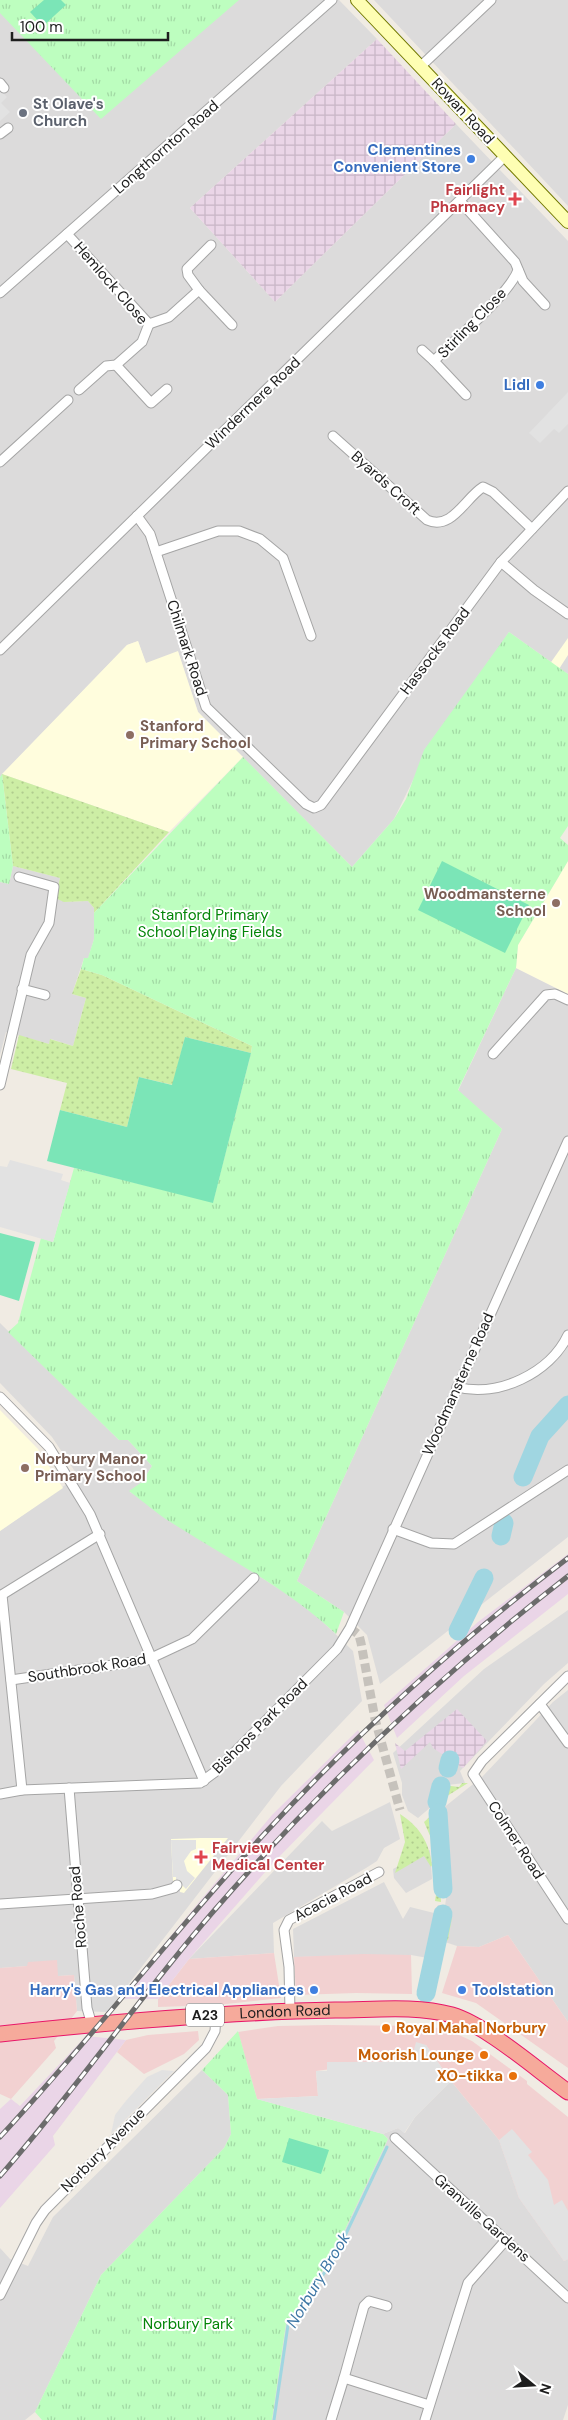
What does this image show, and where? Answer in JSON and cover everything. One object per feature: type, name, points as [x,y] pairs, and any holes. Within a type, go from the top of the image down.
[{"type":"highway","name":"London Road","points":[[0,2034],[172,2017],[290,2011],[422,2010],[453,2016],[473,2024],[568,2092]]},
{"type":"main road","name":"Rowan Road","points":[[358,0],[568,222]]},
{"type":"street","name":"Longthornton Road","points":[[0,293],[332,0]]},
{"type":"street","points":[[421,66],[491,0]]},
{"type":"street","points":[[0,134],[8,128]]},
{"type":"street","name":"Windermere Road","points":[[0,650],[505,156]]},
{"type":"street","name":"Stirling Close","points":[[460,201],[515,262],[527,286],[545,305]]},
{"type":"street","name":"Hemlock Close","points":[[67,234],[149,324],[142,342],[116,365],[106,366],[79,390]]},
{"type":"street","points":[[211,245],[187,269],[188,275],[199,290],[232,325]]},
{"type":"street","name":"Stirling Close","points":[[466,395],[434,361],[483,313],[513,280],[518,270]]},
{"type":"street","points":[[149,324],[169,317],[199,290]]},
{"type":"street","points":[[422,350],[434,361]]},
{"type":"street","points":[[116,365],[151,403],[167,389]]},
{"type":"street","points":[[0,462],[68,400]]},
{"type":"street","name":"Byards Croft","points":[[333,436],[427,520],[447,521],[483,487],[493,492],[532,528]]},
{"type":"street","name":"Hassocks Road","points":[[306,804],[314,808],[321,805],[501,562],[568,491]]},
{"type":"street","name":"Chilmark Road","points":[[137,516],[147,528],[156,552],[206,707],[306,804]]},
{"type":"street","points":[[156,552],[222,531],[239,531],[260,539],[283,558],[311,636]]},
{"type":"street","points":[[501,562],[534,590],[568,614]]},
{"type":"street","points":[[0,1085],[32,951],[49,923],[54,886],[19,877]]},
{"type":"street","points":[[22,989],[45,995]]},
{"type":"street","points":[[493,1054],[546,995],[555,994],[568,1000]]},
{"type":"street","name":"Woodmansterne Road","points":[[350,1628],[568,1141]]},
{"type":"street","points":[[457,1387],[477,1390],[490,1389],[523,1378],[547,1364],[563,1346],[568,1335]]},
{"type":"street","points":[[0,1397],[49,1447],[74,1484],[100,1534],[204,1781]]},
{"type":"street","points":[[393,1529],[431,1543],[454,1544],[568,1470]]},
{"type":"street","points":[[22,1790],[1,1596],[100,1534]]},
{"type":"street","name":"Southbrook Road","points":[[11,1680],[152,1658],[192,1638],[254,1578]]},
{"type":"street","name":"Bishops Park Road","points":[[0,1794],[22,1790],[191,1785],[204,1781],[337,1649],[350,1628]]},
{"type":"street","points":[[568,1676],[540,1704],[568,1743]]},
{"type":"street","name":"Colmer Road","points":[[540,1704],[482,1761],[473,1774],[568,1919]]},
{"type":"street","name":"Roche Road","points":[[69,1788],[88,2017],[92,2025]]},
{"type":"street","name":"Acacia Road","points":[[290,2011],[285,1924],[379,1872]]},
{"type":"street","points":[[0,1904],[152,1894],[174,1888],[177,1885]]},
{"type":"street","name":"Norbury Avenue","points":[[0,2295],[36,2223],[45,2210],[206,2048],[215,2031],[216,2015]]},
{"type":"street","name":"Granville Gardens","points":[[395,2138],[568,2298]]},
{"type":"street","points":[[425,2420],[468,2283],[506,2240]]},
{"type":"street","points":[[331,2420],[364,2306],[370,2301],[387,2306]]},
{"type":"street","points":[[344,2378],[429,2406]]},
{"type":"shaded area","points":[[0,0],[339,0],[377,39],[190,208],[275,302],[456,124],[568,241],[568,674],[509,632],[414,778],[394,819],[352,867],[198,712],[178,652],[146,664],[138,641],[127,645],[0,777]]},
{"type":"shaded area","points":[[374,0],[568,0],[568,206],[541,177]]},
{"type":"shaded area","points":[[377,39],[456,124],[275,302],[190,208]]},
{"type":"shaded area","points":[[0,90],[7,97],[1,103],[10,112],[0,121]]},
{"type":"shaded area","points":[[568,392],[568,424],[559,433],[554,429],[540,443],[529,433]]},
{"type":"shaded area","points":[[568,638],[568,655],[559,669],[549,665]]},
{"type":"shaded area","name":"Stanford Primary School","points":[[138,641],[146,663],[178,651],[198,712],[243,757],[169,832],[2,774],[127,645]]},
{"type":"shaded area","name":"Woodmansterne School","points":[[568,861],[568,994],[516,968],[518,945]]},
{"type":"shaded area","points":[[13,866],[60,878],[55,897],[64,902],[88,901],[94,908],[94,939],[88,959],[84,958],[72,994],[86,998],[73,1046],[51,1039],[49,1044],[6,1032],[0,1055],[0,882],[9,884]]},
{"type":"shaded area","points":[[516,968],[568,994],[568,1537],[380,1684],[367,1635],[344,1612],[297,1581],[502,1129],[458,1091]]},
{"type":"shaded area","points":[[10,1160],[63,1174],[61,1180],[70,1183],[53,1242],[0,1227],[0,1166],[7,1167]]},
{"type":"shaded area","points":[[0,1323],[119,1440],[128,1440],[152,1466],[142,1482],[130,1492],[293,1598],[321,1620],[353,1651],[362,1701],[281,1786],[107,2012],[77,2011],[74,1975],[58,1976],[28,1962],[28,1966],[0,1968],[0,1531],[78,1476],[52,1437],[0,1383]]},
{"type":"shaded area","name":"Norbury Manor Primary School","points":[[0,1410],[38,1449],[63,1488],[0,1531]]},
{"type":"shaded area","points":[[568,1554],[568,1594],[464,1676],[397,1738],[384,1705],[478,1622]]},
{"type":"shaded area","points":[[568,1610],[568,1663],[544,1684],[460,1771],[465,1783],[438,1786],[432,1806],[418,1818],[408,1811],[402,1795],[402,1783],[393,1753],[484,1669]]},
{"type":"shaded area","points":[[568,1690],[568,2022],[508,1935],[479,1947],[457,1946],[442,1941],[439,1960],[411,1955],[294,1957],[293,1929],[384,1882],[403,1919],[410,1907],[434,1913],[438,1905],[445,1906],[447,1892],[442,1809],[482,1777],[553,1702]]},
{"type":"shaded area","points":[[457,1709],[487,1741],[463,1768],[433,1748],[430,1742],[401,1769],[395,1743],[405,1751]]},
{"type":"shaded area","points":[[358,1730],[374,1760],[274,1862],[189,1959],[158,1999],[118,1999],[272,1815]]},
{"type":"shaded area","points":[[390,1802],[400,1839],[384,1848],[377,1861],[273,1923],[274,1953],[189,1959],[322,1821],[332,1831]]},
{"type":"shaded area","points":[[228,1838],[184,1893],[180,1892],[180,1887],[173,1882],[171,1839]]},
{"type":"shaded area","points":[[171,1840],[196,1840],[196,1849],[191,1851],[184,1861],[187,1871],[195,1878],[186,1889],[182,1885],[180,1887],[173,1882],[176,1882],[176,1877],[173,1877]]},
{"type":"shaded area","points":[[430,1850],[432,1879],[406,1893],[394,1878],[393,1869]]},
{"type":"shaded area","points":[[508,1935],[568,2022],[568,2068],[476,2003],[442,1993],[457,1946],[479,1947]]},
{"type":"shaded area","points":[[274,1953],[281,1998],[217,2005],[158,2007],[158,1999],[189,1959]]},
{"type":"shaded area","points":[[364,1954],[411,1955],[412,1994],[296,1995],[294,1957]]},
{"type":"shaded area","points":[[57,1960],[58,1976],[74,1975],[77,2011],[54,2041],[56,2048],[11,2099],[0,2094],[0,1968],[27,1966],[28,1962]]},
{"type":"shaded area","points":[[278,2026],[428,2026],[448,2030],[472,2041],[527,2081],[527,2084],[568,2117],[568,2259],[564,2261],[519,2198],[499,2140],[451,2081],[426,2045],[411,2062],[400,2060],[316,2071],[318,2096],[257,2099],[238,2032]]},
{"type":"shaded area","points":[[198,2031],[199,2040],[184,2054],[144,2074],[117,2052],[126,2040],[148,2035]]},
{"type":"shaded area","points":[[86,2036],[126,2040],[53,2136],[55,2145],[0,2208],[0,2109],[11,2099],[20,2106]]},
{"type":"shaded area","points":[[416,2042],[426,2045],[451,2081],[415,2117],[404,2133],[398,2128],[383,2134],[257,2099],[318,2096],[316,2071],[327,2071],[327,2062],[411,2062]]},
{"type":"shaded area","points":[[162,2070],[174,2071],[111,2134],[115,2115],[125,2102],[147,2077]]},
{"type":"shaded area","points":[[202,2070],[228,2095],[231,2134],[224,2148],[101,2275],[35,2412],[25,2420],[0,2420],[0,2248],[10,2259],[28,2266],[53,2217]]},
{"type":"shaded area","points":[[451,2081],[499,2140],[519,2198],[564,2261],[568,2259],[568,2405],[563,2420],[272,2420],[286,2324],[332,2257],[388,2139],[383,2134],[398,2128],[405,2133],[415,2117]]},
{"type":"shaded area","points":[[512,2129],[532,2152],[528,2155],[548,2180],[554,2205],[562,2200],[568,2211],[568,2259],[564,2261],[519,2198],[499,2140]]},
{"type":"green space","points":[[0,0],[239,0],[101,119],[0,13]]},
{"type":"green space","points":[[44,0],[61,0],[66,5],[43,26],[30,12]]},
{"type":"green space","name":"Stanford Primary School Playing Fields","points":[[509,632],[568,674],[568,826],[560,838],[568,845],[568,861],[518,945],[516,968],[458,1090],[502,1129],[297,1581],[344,1612],[336,1634],[298,1602],[166,1519],[129,1491],[142,1482],[152,1466],[128,1440],[119,1440],[8,1332],[18,1323],[41,1238],[53,1242],[74,1168],[213,1202],[251,1053],[252,1046],[102,975],[81,969],[84,958],[88,958],[94,939],[94,913],[243,757],[352,867],[394,819],[406,799],[424,750]]},
{"type":"green space","points":[[2,774],[169,832],[94,913],[94,908],[88,901],[64,902],[55,898],[60,878],[13,866]]},
{"type":"green space","points":[[2,774],[13,866],[9,884],[0,882],[0,777]]},
{"type":"green space","points":[[442,861],[529,905],[505,953],[418,910]]},
{"type":"green space","points":[[81,969],[102,975],[252,1046],[251,1053],[185,1037],[173,1085],[139,1077],[127,1127],[60,1110],[67,1083],[11,1069],[19,1035],[49,1044],[50,1039],[73,1046],[86,998],[72,994]]},
{"type":"green space","points":[[185,1037],[251,1053],[213,1203],[47,1161],[60,1110],[127,1127],[139,1077],[172,1085]]},
{"type":"green space","points":[[0,1233],[35,1242],[19,1301],[0,1295]]},
{"type":"green space","points":[[462,1783],[468,1783],[439,1801],[443,1785],[459,1787]]},
{"type":"green space","points":[[435,1812],[441,1902],[435,1901],[437,1888],[435,1847],[424,1822]]},
{"type":"green space","points":[[400,1814],[413,1824],[426,1842],[431,1857],[431,1867],[424,1856],[395,1873],[405,1842]]},
{"type":"green space","points":[[444,1915],[452,1917],[448,1940],[438,1945]]},
{"type":"green space","name":"Norbury Park","points":[[238,2031],[257,2099],[383,2134],[388,2139],[332,2257],[286,2324],[272,2420],[42,2420],[35,2412],[101,2275],[224,2148],[231,2134],[228,2095],[202,2070]]},
{"type":"green space","points":[[289,2138],[329,2150],[321,2174],[282,2162]]},
{"type":"waterway","points":[[523,1477],[540,1436],[568,1405]]},
{"type":"waterway","points":[[501,1536],[504,1523]]},
{"type":"waterway","points":[[458,1631],[484,1578]]},
{"type":"waterway","points":[[448,1768],[450,1760]]},
{"type":"waterway","points":[[437,1802],[441,1786]]},
{"type":"waterway","points":[[438,1813],[443,1889]]},
{"type":"waterway","points":[[426,1993],[443,1914]]},
{"type":"waterway","name":"Norbury Brook","points":[[274,2420],[288,2325],[334,2259],[387,2147]]},
{"type":"tunnel","points":[[350,1628],[359,1635],[375,1719],[400,1810]]},
{"type":"railway","points":[[0,2137],[67,2062],[232,1869],[301,1795],[374,1723],[449,1654],[568,1558]]},
{"type":"railway","points":[[0,2176],[54,2112],[212,1913],[294,1822],[426,1694],[568,1576]]},
{"type":"place","name":"St Olave's Church","points":[[23,113]]},
{"type":"place","name":"Clementines Convenient Store","points":[[471,159]]},
{"type":"place","name":"Fairlight Pharmacy","points":[[515,199]]},
{"type":"place","name":"Lidl","points":[[540,385]]},
{"type":"place","name":"Stanford Primary School","points":[[130,735]]},
{"type":"place","name":"Woodmansterne School","points":[[556,903]]},
{"type":"place","name":"Norbury Manor Primary School","points":[[25,1468]]},
{"type":"place","name":"Fairview Medical Center","points":[[201,1857]]},
{"type":"place","name":"Harry's Gas and Electrical Appliances","points":[[314,1990]]},
{"type":"place","name":"Toolstation","points":[[462,1990]]},
{"type":"place","name":"Royal Mahal Norbury","points":[[386,2028]]},
{"type":"place","name":"Moorish Lounge","points":[[484,2055]]},
{"type":"place","name":"XO-tikka","points":[[513,2076]]}]
